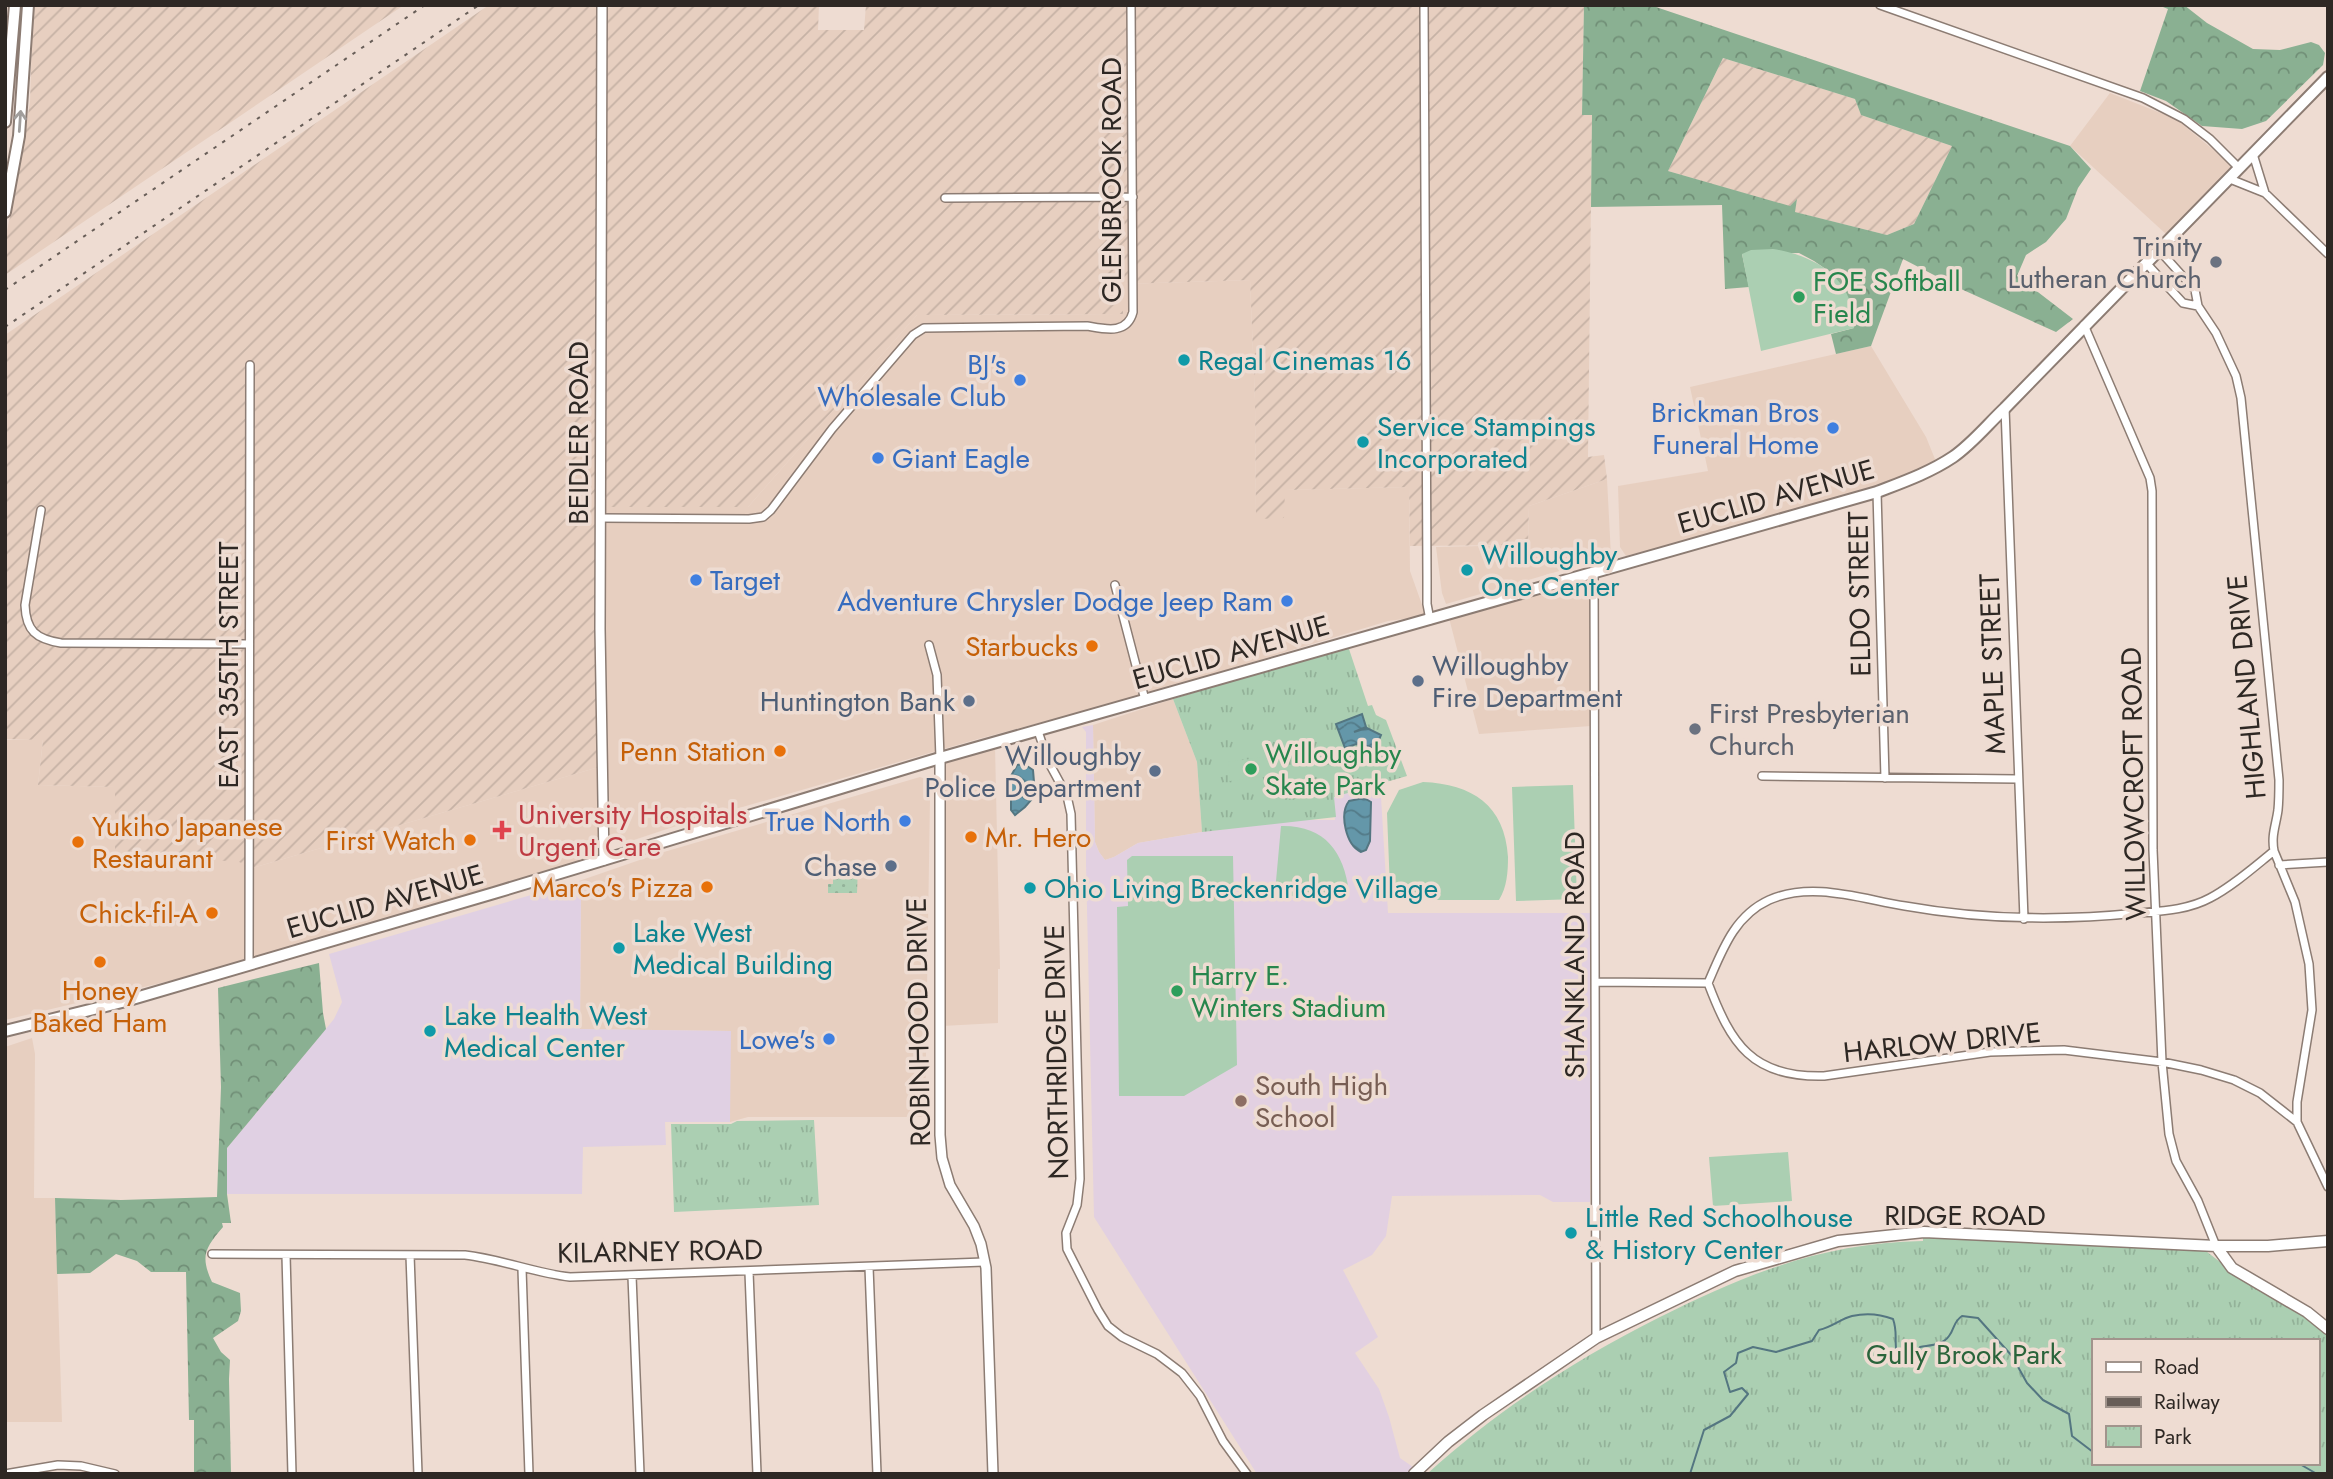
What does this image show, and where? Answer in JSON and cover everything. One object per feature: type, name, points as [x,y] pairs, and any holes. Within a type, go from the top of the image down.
[{"type":"main road","points":[[5,122],[15,5]]},
{"type":"main road","points":[[5,212],[19,136],[28,5]]},
{"type":"main road","name":"EUCLID AVENUE","points":[[5,1031],[122,1002],[940,758],[1877,492],[1933,469],[1955,456],[2328,77]]},
{"type":"main road","name":"RIDGE ROAD","points":[[1414,1474],[1448,1442],[1483,1415],[1596,1338],[1735,1271],[1838,1241],[1924,1233],[2216,1247],[2328,1241]]},
{"type":"main road","points":[[2216,1247],[2232,1268],[2307,1312],[2328,1329]]},
{"type":"street","name":"BEIDLER ROAD","points":[[602,5],[600,629],[604,860]]},
{"type":"street","name":"GLENBROOK ROAD","points":[[601,519],[763,517],[850,406],[913,335],[927,327],[1087,326],[1106,330],[1127,325],[1133,312],[1131,5]]},
{"type":"street","points":[[1424,5],[1426,536],[1427,604],[1430,620]]},
{"type":"street","points":[[1880,5],[2143,98],[2184,119],[2210,139],[2239,168]]},
{"type":"street","points":[[2253,154],[2265,193]]},
{"type":"street","points":[[2230,179],[2265,193],[2328,254]]},
{"type":"street","points":[[944,198],[1133,197]]},
{"type":"street","name":"HIGHLAND DRIVE","points":[[2158,250],[2195,290],[2197,306],[2216,333],[2229,359],[2241,398],[2278,780],[2278,813],[2272,833],[2274,851],[2295,902],[2309,975],[2312,1010],[2297,1102],[2297,1122],[2328,1187]]},
{"type":"street","name":"HIGHLAND DRIVE","points":[[2147,262],[2183,303],[2197,306]]},
{"type":"street","name":"WILLOWCROFT ROAD","points":[[2084,325],[2150,478],[2152,491],[2155,912],[2162,1062],[2169,1134],[2176,1161],[2198,1201],[2216,1247]]},
{"type":"street","name":"EAST 355TH STREET","points":[[249,965],[250,365]]},
{"type":"street","name":"MAPLE STREET","points":[[2005,408],[2024,919]]},
{"type":"street","name":"ELDO STREET","points":[[1877,492],[1885,778]]},
{"type":"street","points":[[41,510],[25,605],[29,628],[36,635],[61,643],[249,644]]},
{"type":"street","name":"SHANKLAND ROAD","points":[[1594,572],[1596,1338]]},
{"type":"street","points":[[1115,585],[1145,700]]},
{"type":"street","name":"ROBINHOOD DRIVE","points":[[929,645],[937,675],[940,758],[940,1135],[942,1158],[950,1185],[974,1226],[984,1262],[993,1474]]},
{"type":"street","name":"NORTHRIDGE DRIVE","points":[[1038,731],[1048,761],[1067,796],[1072,814],[1080,1179],[1077,1205],[1066,1233],[1067,1249],[1108,1326],[1122,1338],[1157,1354],[1182,1373],[1200,1396],[1223,1441],[1247,1474]]},
{"type":"street","points":[[1762,775],[2017,779]]},
{"type":"street","points":[[1596,982],[1708,984],[1736,927],[1751,911],[1769,900],[1790,893],[1841,894],[1985,917],[2089,918],[2190,906],[2210,898],[2274,851]]},
{"type":"street","points":[[2279,865],[2328,862]]},
{"type":"street","name":"HARLOW DRIVE","points":[[1708,984],[1725,1027],[1741,1050],[1770,1068],[1799,1077],[1824,1076],[1963,1056],[2064,1050],[2162,1062],[2234,1080],[2260,1093],[2297,1122]]},
{"type":"street","name":"KILARNEY ROAD","points":[[212,1254],[482,1257],[522,1269],[570,1278],[984,1262]]},
{"type":"street","points":[[286,1255],[292,1474]]},
{"type":"street","points":[[410,1255],[418,1474]]},
{"type":"street","points":[[869,1268],[877,1474]]},
{"type":"street","points":[[522,1269],[529,1474]]},
{"type":"street","points":[[749,1272],[757,1474]]},
{"type":"street","points":[[632,1276],[640,1474]]},
{"type":"street","points":[[5,1474],[37,1471],[58,1465],[81,1466],[115,1474]]},
{"type":"shaded area","points":[[33,5],[404,5],[5,275],[5,240],[30,102]]},
{"type":"shaded area","points":[[489,5],[598,5],[596,391],[599,767],[252,868],[237,861],[115,860],[115,787],[38,785],[43,740],[5,739],[5,335]]},
{"type":"shaded area","points":[[627,5],[819,5],[818,30],[864,30],[866,5],[1584,5],[1582,115],[1592,115],[1588,457],[1604,455],[1607,479],[1529,506],[1528,545],[1410,546],[1409,487],[1285,490],[1284,518],[1256,519],[1250,280],[1123,284],[1123,314],[917,315],[748,507],[605,507],[606,8]]},
{"type":"shaded area","points":[[1723,58],[1855,99],[1861,115],[1952,146],[1914,224],[1887,235],[1794,212],[1797,201],[1790,207],[1668,171]]},
{"type":"shaded area","points":[[2110,93],[2176,119],[2227,161],[2233,170],[2167,235],[2070,146]]},
{"type":"shaded area","points":[[1250,280],[1256,518],[1284,490],[1409,487],[1410,571],[1426,616],[1388,621],[1131,699],[978,739],[625,843],[615,842],[609,837],[604,624],[605,507],[748,507],[917,315],[1123,314],[1122,284]]},
{"type":"shaded area","points":[[1871,346],[1926,437],[1937,464],[1879,489],[1626,556],[1620,547],[1618,486],[1708,471],[1690,387]]},
{"type":"shaded area","points":[[1607,479],[1611,556],[1446,604],[1436,547],[1528,545],[1529,506]]},
{"type":"shaded area","points":[[1591,577],[1591,726],[1479,734],[1449,618]]},
{"type":"shaded area","points":[[1173,699],[1197,762],[1202,832],[1138,843],[1105,860],[1095,842],[1093,725]]},
{"type":"shaded area","name":"South High School","points":[[1093,725],[1095,842],[1105,860],[1138,843],[1300,820],[1335,820],[1334,797],[1373,786],[1381,797],[1388,913],[1590,913],[1590,1202],[1553,1202],[1540,1195],[1392,1196],[1386,1236],[1372,1255],[1343,1270],[1378,1337],[1355,1353],[1379,1389],[1400,1458],[1413,1467],[1407,1474],[1257,1474],[1094,1217],[1086,864],[1086,732],[1082,727]]},
{"type":"shaded area","points":[[43,739],[38,785],[115,787],[247,866],[245,963],[5,1020],[5,740]]},
{"type":"shaded area","points":[[995,746],[1000,969],[998,1023],[942,1026],[943,760]]},
{"type":"shaded area","points":[[599,767],[601,857],[253,960],[252,868]]},
{"type":"shaded area","points":[[920,777],[929,780],[930,798],[925,1117],[748,1117],[730,1122],[730,1031],[580,1029],[579,881],[657,854]]},
{"type":"shaded area","points":[[579,881],[580,1029],[731,1031],[730,1122],[665,1122],[666,1145],[583,1147],[582,1194],[227,1194],[227,1148],[334,1019],[342,1002],[329,954]]},
{"type":"shaded area","points":[[32,1038],[35,1054],[34,1198],[55,1198],[62,1422],[5,1422],[5,1047]]},
{"type":"green space","points":[[1584,5],[1650,5],[2070,146],[2091,169],[2078,188],[2066,219],[2046,242],[2026,255],[2017,276],[2073,319],[2056,332],[1961,289],[1903,259],[1871,346],[1836,354],[1831,334],[1854,328],[1833,274],[1814,261],[1799,253],[1742,254],[1749,287],[1725,289],[1722,205],[1591,207],[1592,115],[1582,115]],"holes":[[[1723,58],[1855,99],[1861,115],[1952,146],[1914,224],[1887,235],[1795,212],[1797,199],[1790,206],[1668,171]]]},
{"type":"green space","points":[[2158,5],[2184,5],[2207,23],[2253,49],[2280,50],[2311,42],[2319,45],[2325,53],[2323,65],[2266,121],[2242,129],[2202,126],[2166,101],[2140,91],[2168,9]]},
{"type":"green space","name":"FOE Softball Field","points":[[1773,249],[1804,257],[1830,273],[1848,296],[1853,311],[1854,328],[1761,351],[1742,254],[1751,250]]},
{"type":"green space","points":[[1348,646],[1368,706],[1372,705],[1376,715],[1386,720],[1407,776],[1334,797],[1336,817],[1202,832],[1197,762],[1173,699]]},
{"type":"green space","name":"Willoughby Skate Park","points":[[1272,756],[1275,775],[1230,781],[1228,762]]},
{"type":"green space","points":[[1423,782],[1457,787],[1483,801],[1493,811],[1505,839],[1508,857],[1504,890],[1499,900],[1396,900],[1390,889],[1387,813],[1399,790]]},
{"type":"green space","points":[[1573,785],[1577,899],[1516,901],[1512,787]]},
{"type":"green space","points":[[1281,826],[1309,830],[1329,843],[1342,864],[1349,892],[1281,897],[1275,892]]},
{"type":"green space","name":"Harry E. Winters Stadium","points":[[1132,856],[1233,856],[1237,1065],[1184,1096],[1119,1096],[1117,907],[1128,906],[1127,860]]},
{"type":"green space","points":[[833,865],[858,865],[857,893],[828,893],[828,884],[833,884]]},
{"type":"green space","points":[[319,963],[326,1029],[227,1148],[227,1194],[231,1223],[222,1223],[223,1227],[208,1247],[205,1259],[212,1282],[240,1293],[241,1311],[238,1321],[213,1338],[221,1352],[230,1360],[231,1474],[194,1474],[194,1420],[189,1420],[186,1272],[151,1272],[137,1261],[116,1254],[90,1273],[57,1274],[55,1198],[121,1200],[217,1197],[221,1087],[218,988]]},
{"type":"green space","points":[[814,1120],[819,1205],[674,1212],[671,1124]]},
{"type":"green space","points":[[1788,1152],[1792,1201],[1713,1206],[1709,1157]]},
{"type":"green space","name":"Gully Brook Park","points":[[1923,1232],[2198,1245],[2224,1265],[2328,1328],[2328,1474],[1427,1474],[1509,1408],[1629,1333],[1724,1287],[1787,1263],[1819,1254],[1886,1243],[1923,1241]]},
{"type":"water","points":[[1362,714],[1366,727],[1354,732],[1367,728],[1381,735],[1375,749],[1359,743],[1345,748],[1336,724]]},
{"type":"water","points":[[1024,764],[1033,770],[1038,792],[1015,815],[1011,810],[1011,776],[1017,765]]},
{"type":"water","points":[[1364,798],[1371,802],[1370,841],[1366,850],[1361,852],[1351,843],[1344,821],[1349,801]]},
{"type":"waterway","points":[[1690,1474],[1704,1430],[1730,1416],[1748,1394],[1742,1388],[1730,1392],[1724,1372],[1736,1363],[1738,1353],[1753,1347],[1776,1352],[1812,1341],[1819,1330],[1848,1317],[1862,1315],[1893,1319],[1899,1360],[1913,1358],[1920,1347],[1943,1341],[1962,1316],[1978,1318],[2012,1356],[2027,1383],[2043,1400],[2069,1414],[2072,1436],[2092,1451]]},
{"type":"waterway","points":[[2301,1465],[2317,1474]]},
{"type":"railway","points":[[5,290],[425,5]]},
{"type":"railway","points":[[5,327],[479,5]]},
{"type":"place","name":"Trinity Lutheran Church","points":[[2216,262]]},
{"type":"place","name":"FOE Softball Field","points":[[1799,297]]},
{"type":"place","name":"Regal Cinemas 16","points":[[1184,360]]},
{"type":"place","name":"BJ's Wholesale Club","points":[[1020,380]]},
{"type":"place","name":"Brickman Bros Funeral Home","points":[[1833,428]]},
{"type":"place","name":"Service Stampings Incorporated","points":[[1363,442]]},
{"type":"place","name":"Giant Eagle","points":[[878,458]]},
{"type":"place","name":"Willoughby One Center","points":[[1467,570]]},
{"type":"place","name":"Target","points":[[696,580]]},
{"type":"place","name":"Adventure Chrysler Dodge Jeep Ram","points":[[1287,601]]},
{"type":"place","name":"Starbucks","points":[[1092,646]]},
{"type":"place","name":"Willoughby Fire Department","points":[[1418,681]]},
{"type":"place","name":"Huntington Bank","points":[[969,701]]},
{"type":"place","name":"First Presbyterian Church","points":[[1695,729]]},
{"type":"place","name":"Penn Station","points":[[780,751]]},
{"type":"place","name":"Willoughby Skate Park","points":[[1251,769]]},
{"type":"place","name":"Willoughby Police Department","points":[[1155,771]]},
{"type":"place","name":"True North","points":[[905,821]]},
{"type":"place","name":"University Hospitals Urgent Care","points":[[502,830]]},
{"type":"place","name":"Mr. Hero","points":[[971,837]]},
{"type":"place","name":"First Watch","points":[[470,840]]},
{"type":"place","name":"Yukiho Japanese Restaurant","points":[[78,842]]},
{"type":"place","name":"Chase","points":[[891,866]]},
{"type":"place","name":"Marco's Pizza","points":[[707,887]]},
{"type":"place","name":"Ohio Living Breckenridge Village","points":[[1030,888]]},
{"type":"place","name":"Chick-fil-A","points":[[212,913]]},
{"type":"place","name":"Lake West Medical Building","points":[[619,948]]},
{"type":"place","name":"Honey Baked Ham","points":[[100,962]]},
{"type":"place","name":"Harry E. Winters Stadium","points":[[1177,991]]},
{"type":"place","name":"Lake Health West Medical Center","points":[[430,1031]]},
{"type":"place","name":"Lowe's","points":[[829,1039]]},
{"type":"place","name":"South High School","points":[[1241,1101]]},
{"type":"place","name":"Little Red Schoolhouse & History Center","points":[[1571,1233]]}]
